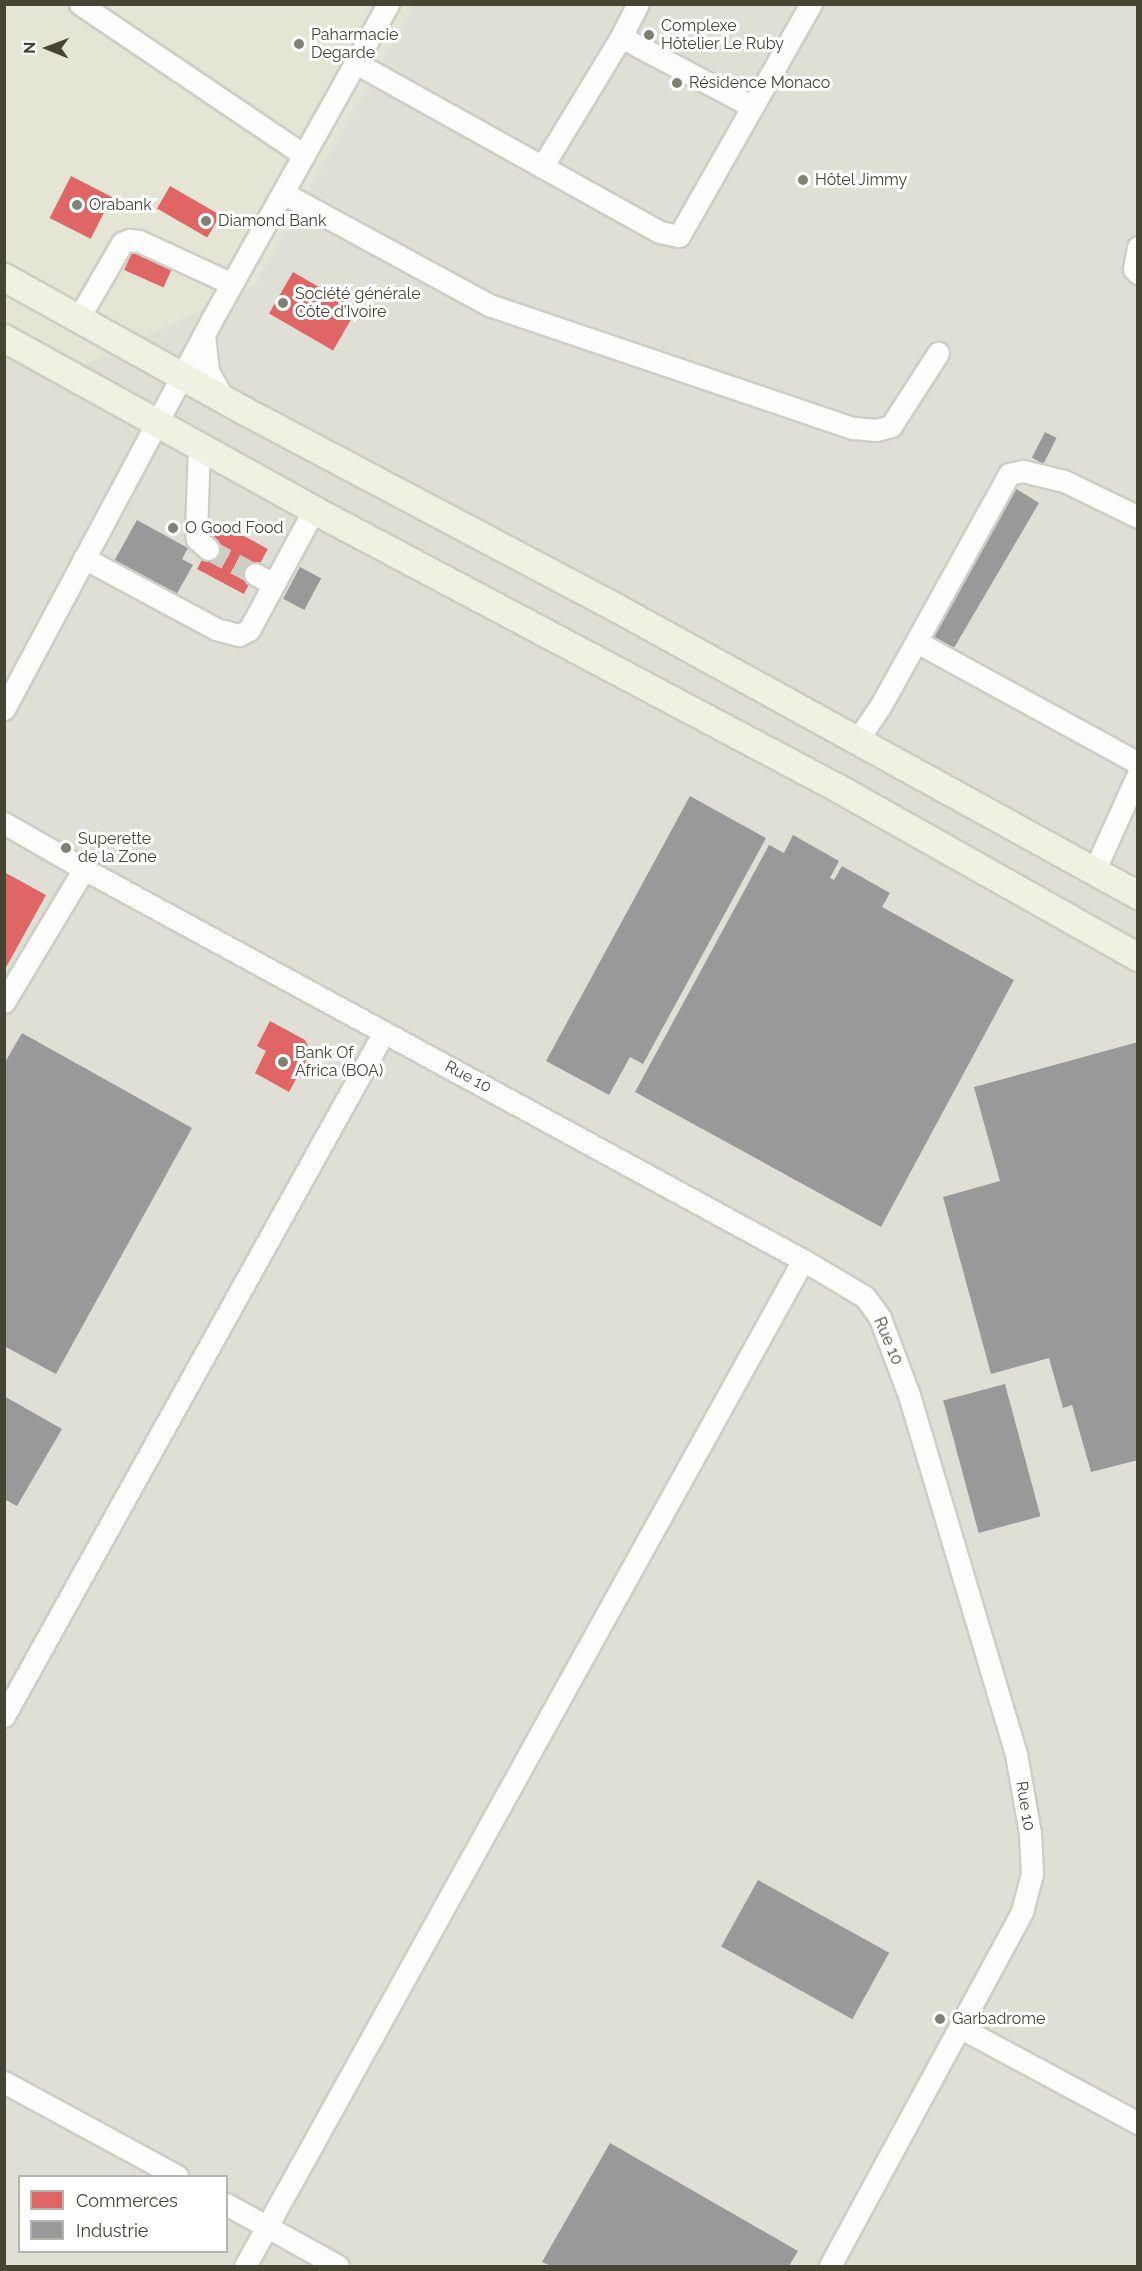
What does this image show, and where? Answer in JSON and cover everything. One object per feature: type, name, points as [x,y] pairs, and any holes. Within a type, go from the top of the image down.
[{"type":"main road","points":[[4,278],[224,400],[858,739],[1137,895]]},
{"type":"main road","points":[[4,338],[314,510],[838,788],[1137,957]]},
{"type":"street","points":[[80,4],[304,155]]},
{"type":"street","points":[[4,709],[204,333],[388,4]]},
{"type":"street","points":[[542,167],[621,37],[638,4]]},
{"type":"street","points":[[356,63],[660,232],[678,236],[811,4]]},
{"type":"street","points":[[621,37],[753,107]]},
{"type":"street","points":[[283,193],[489,305],[853,428],[876,430],[891,426],[938,353]]},
{"type":"street","points":[[78,318],[122,243],[129,240],[139,241],[232,284]]},
{"type":"street","points":[[1137,247],[1134,269],[1137,273]]},
{"type":"street","points":[[204,333],[208,371],[224,400]]},
{"type":"street","points":[[199,447],[196,531],[197,539],[208,549]]},
{"type":"street","points":[[858,739],[881,705],[917,642],[1009,474],[1023,471],[1064,481],[1137,517]]},
{"type":"street","points":[[84,558],[227,633],[239,635],[249,630],[314,510]]},
{"type":"street","points":[[255,574],[274,584]]},
{"type":"street","points":[[917,642],[1137,763]]},
{"type":"street","points":[[1094,871],[1137,774]]},
{"type":"street","name":"Rue 10","points":[[4,823],[84,869],[554,1122],[803,1260],[865,1297],[880,1317],[909,1395],[1016,1754],[1030,1833],[1032,1874],[1022,1912],[830,2266]]},
{"type":"street","points":[[4,1002],[84,869]]},
{"type":"street","points":[[4,1716],[384,1032]]},
{"type":"street","points":[[244,2266],[803,1260]]},
{"type":"street","points":[[961,2028],[1137,2123]]},
{"type":"street","points":[[4,2082],[175,2175]]},
{"type":"street","points":[[228,2205],[338,2266]]},
{"type":"shaded area","points":[[4,5],[414,5],[254,285],[51,380],[5,355]]},
{"type":"shaded area","points":[[414,5],[1137,5],[1137,2266],[5,2266],[4,355],[51,380],[254,285]]},
{"type":"building: Commerces","points":[[71,176],[112,197],[91,239],[50,218]]},
{"type":"building: Commerces","points":[[170,186],[220,215],[207,238],[157,209]]},
{"type":"building: Commerces","points":[[134,248],[173,265],[164,287],[124,270]]},
{"type":"building: Commerces","points":[[293,272],[357,309],[333,351],[269,314]]},
{"type":"building: Commerces","points":[[221,524],[268,549],[244,594],[197,569]]},
{"type":"building: Commerces","points":[[4,872],[46,895],[4,971]]},
{"type":"building: Commerces","name":"Bank Of Africa (BOA)","points":[[270,1021],[305,1040],[311,1052],[289,1092],[255,1073],[266,1051],[257,1046]]},
{"type":"building: Industrie","points":[[1045,432],[1057,438],[1043,464],[1032,458]]},
{"type":"building: Industrie","points":[[1010,485],[1039,503],[951,653],[926,637]]},
{"type":"building: Industrie","points":[[137,520],[188,548],[182,559],[193,565],[175,597],[113,563]]},
{"type":"building: Industrie","points":[[300,567],[321,578],[304,610],[283,599]]},
{"type":"building: Industrie","points":[[690,796],[766,838],[643,1064],[630,1057],[609,1095],[546,1061]]},
{"type":"building: Industrie","points":[[793,835],[839,861],[830,878],[834,880],[842,866],[890,893],[882,907],[1014,980],[881,1227],[635,1092],[769,845],[784,853]]},
{"type":"building: Industrie","points":[[22,1033],[192,1128],[56,1374],[4,1346],[4,1064]]},
{"type":"building: Industrie","points":[[1138,1042],[1138,1460],[1091,1472],[1072,1405],[1063,1408],[1049,1358],[991,1374],[943,1197],[1000,1181],[974,1087]]},
{"type":"building: Industrie","points":[[1005,1384],[1040,1516],[979,1533],[943,1401]]},
{"type":"building: Industrie","points":[[4,1396],[62,1429],[17,1506],[4,1499]]},
{"type":"building: Industrie","points":[[758,1880],[889,1953],[852,2019],[721,1946]]},
{"type":"building: Industrie","points":[[610,2143],[798,2251],[789,2266],[551,2266],[542,2262]]},
{"type":"tunnel","points":[[208,549],[255,574]]},
{"type":"place","name":"Complexe Hôtelier Le Ruby","points":[[649,35]]},
{"type":"place","name":"Paharmacie Degarde","points":[[299,44]]},
{"type":"place","name":"Résidence Monaco","points":[[677,83]]},
{"type":"place","name":"Hôtel Jimmy","points":[[803,180]]},
{"type":"place","name":"Orabank","points":[[77,205]]},
{"type":"place","name":"Diamond Bank","points":[[206,221]]},
{"type":"place","name":"Société générale Côte d’Ivoire","points":[[283,303]]},
{"type":"place","name":"O Good Food","points":[[173,528]]},
{"type":"place","name":"Superette de la Zone","points":[[66,848]]},
{"type":"place","name":"Bank Of Africa (BOA)","points":[[283,1062]]},
{"type":"place","name":"Garbadrome","points":[[940,2019]]}]
